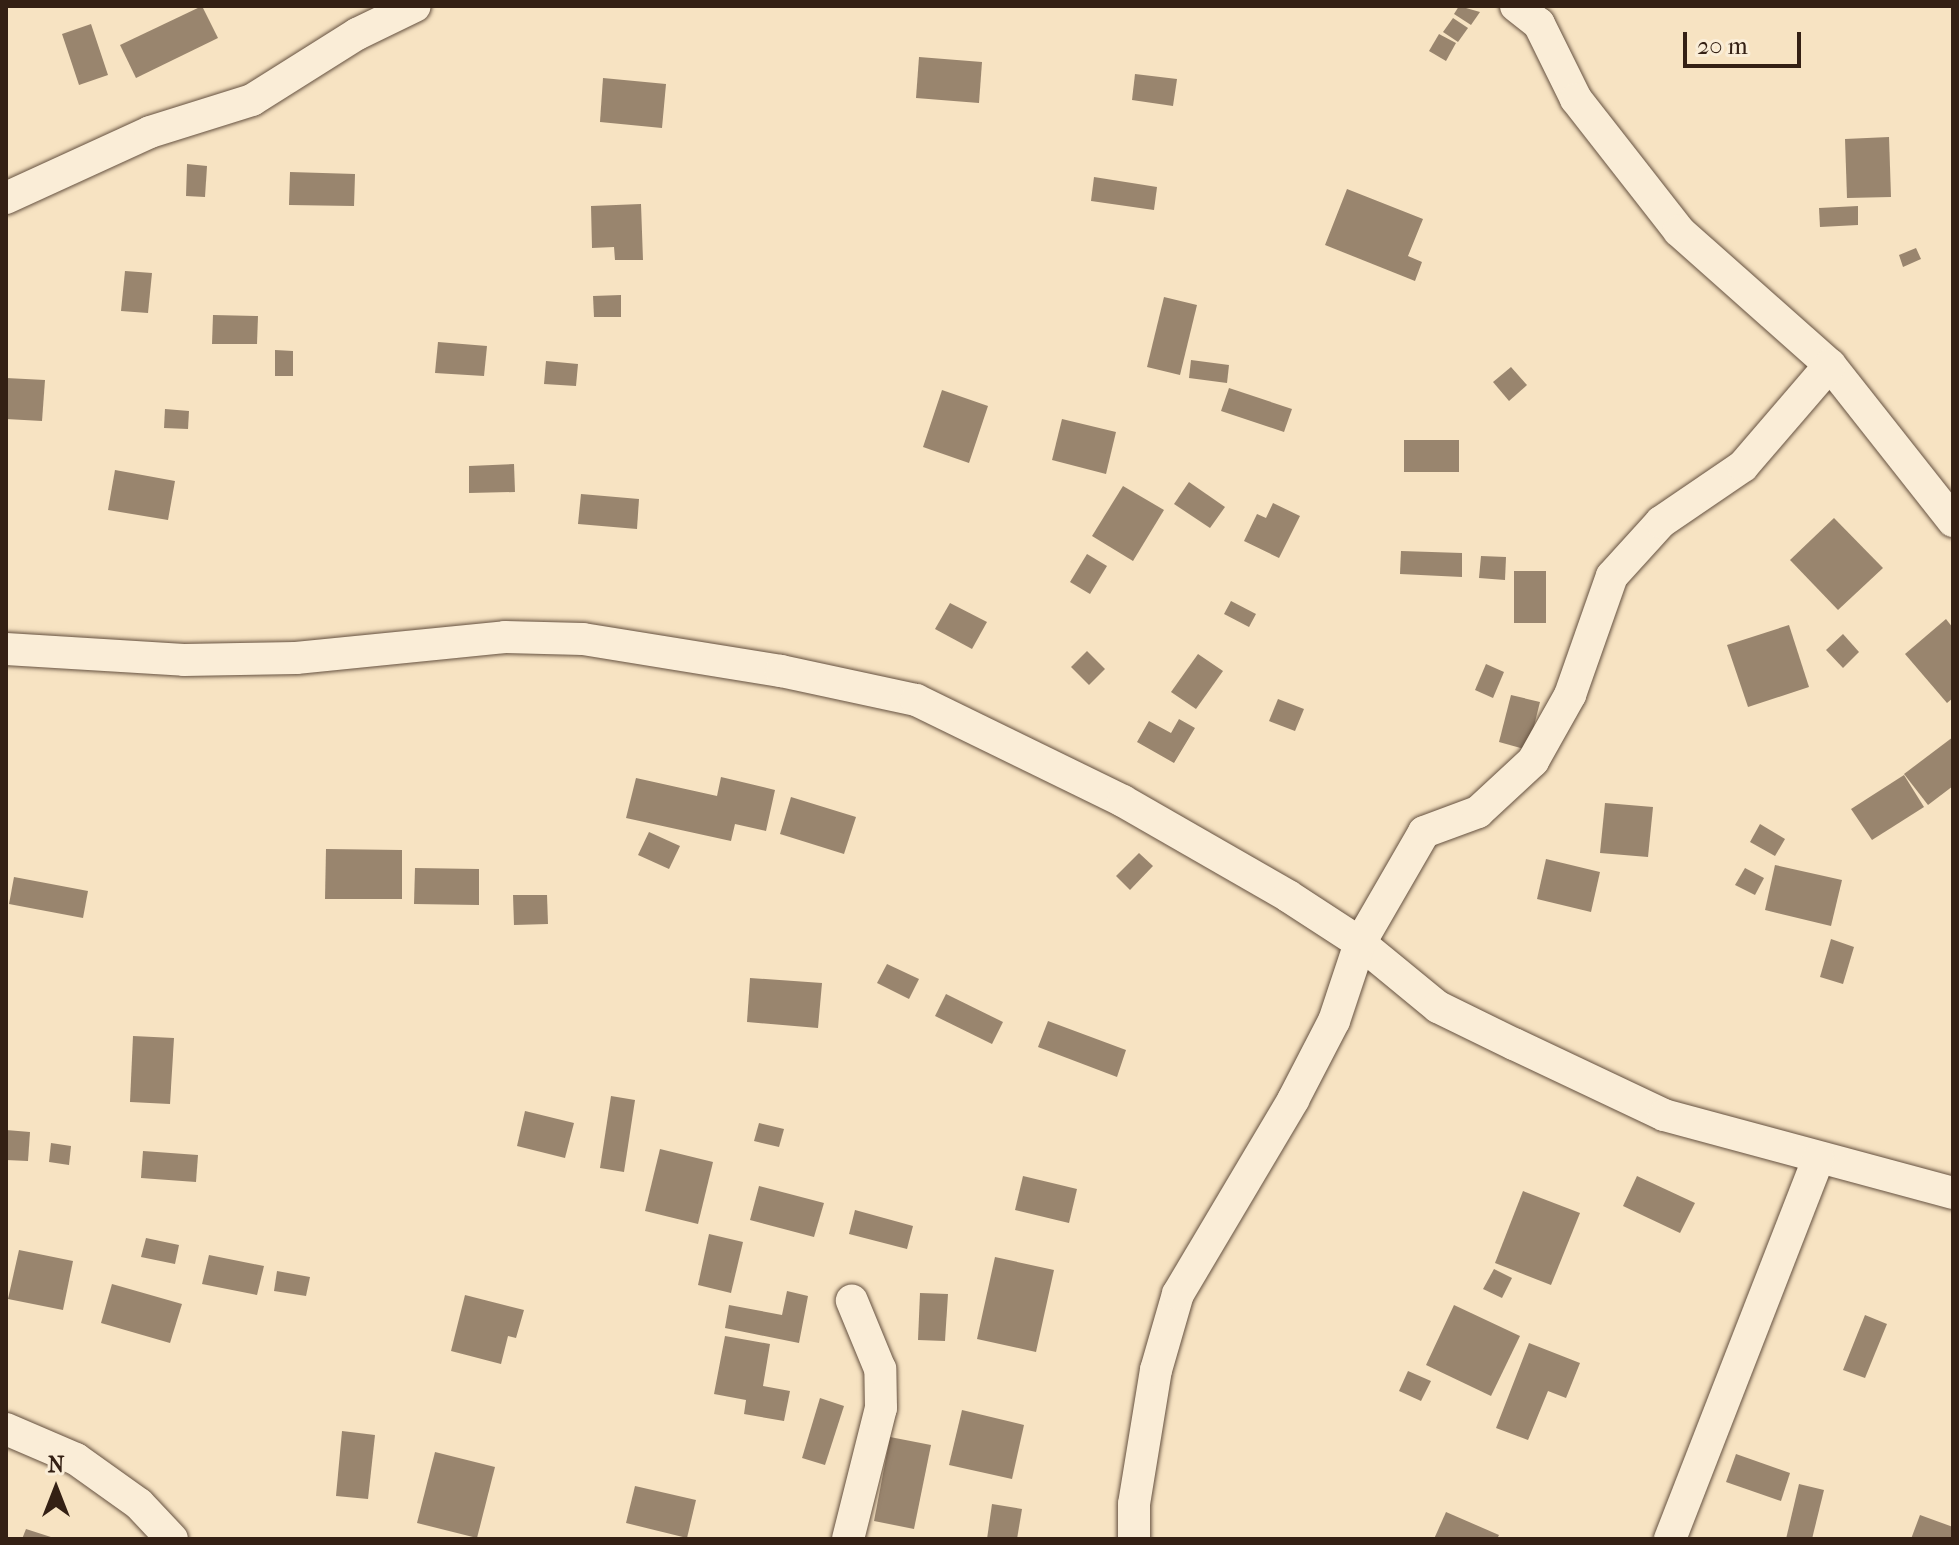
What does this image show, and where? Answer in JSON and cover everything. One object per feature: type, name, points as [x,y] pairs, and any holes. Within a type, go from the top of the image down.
[{"type":"street","points":[[6,198],[150,132],[252,100],[357,34],[415,6]]},
{"type":"street","points":[[1516,6],[1539,24],[1576,99],[1679,231],[1830,365],[1953,521]]},
{"type":"street","points":[[1134,1539],[1134,1504],[1156,1370],[1178,1294],[1334,1021],[1360,943],[1424,832],[1478,812],[1533,761],[1570,695],[1612,576],[1661,522],[1743,466],[1830,365]]},
{"type":"street","points":[[6,649],[254,658],[505,637],[583,639],[794,674],[916,700],[1123,801],[1360,943],[1438,1007],[1514,1044],[1664,1115],[1953,1193]]},
{"type":"street","points":[[1670,1539],[1818,1159]]},
{"type":"street","points":[[848,1539],[881,1408],[880,1369],[852,1301]]},
{"type":"street","points":[[6,1429],[76,1459],[139,1504],[172,1539]]},
{"type":"building","points":[[202,6],[218,38],[136,78],[120,45]]},
{"type":"building","points":[[1459,6],[1480,12],[1471,25],[1454,14]]},
{"type":"building","points":[[1453,18],[1468,28],[1458,42],[1443,32]]},
{"type":"building","points":[[91,24],[108,75],[79,85],[62,34]]},
{"type":"building","points":[[1439,34],[1456,43],[1446,61],[1429,51]]},
{"type":"building","points":[[919,57],[982,62],[979,103],[916,98]]},
{"type":"building","points":[[1135,74],[1177,79],[1173,106],[1132,100]]},
{"type":"building","points":[[603,78],[666,84],[662,128],[600,122]]},
{"type":"building","points":[[1889,137],[1891,197],[1847,198],[1845,139]]},
{"type":"building","points":[[187,164],[207,166],[205,197],[186,196]]},
{"type":"building","points":[[290,172],[355,174],[354,206],[289,205]]},
{"type":"building","points":[[1094,177],[1157,187],[1154,210],[1091,201]]},
{"type":"building","points":[[1347,189],[1423,219],[1408,256],[1422,262],[1415,281],[1325,245]]},
{"type":"building","points":[[641,204],[643,260],[615,260],[614,247],[592,248],[591,206]]},
{"type":"building","points":[[1858,206],[1858,225],[1820,227],[1819,208]]},
{"type":"building","points":[[1916,248],[1921,259],[1903,267],[1899,255]]},
{"type":"building","points":[[125,271],[152,273],[148,313],[121,311]]},
{"type":"building","points":[[621,295],[621,317],[594,317],[593,296]]},
{"type":"building","points":[[1164,297],[1197,305],[1180,375],[1147,367]]},
{"type":"building","points":[[213,315],[258,316],[257,344],[212,344]]},
{"type":"building","points":[[438,342],[487,346],[484,376],[435,373]]},
{"type":"building","points":[[275,350],[293,351],[293,376],[275,376]]},
{"type":"building","points":[[1191,360],[1229,365],[1227,383],[1189,378]]},
{"type":"building","points":[[546,361],[578,364],[576,386],[544,384]]},
{"type":"building","points":[[1511,367],[1527,385],[1509,401],[1493,382]]},
{"type":"building","points":[[6,378],[45,380],[42,421],[6,419]]},
{"type":"building","points":[[1229,388],[1292,409],[1284,432],[1221,411]]},
{"type":"building","points":[[942,390],[988,406],[969,463],[923,447]]},
{"type":"building","points":[[165,409],[189,411],[188,429],[164,428]]},
{"type":"building","points":[[1062,419],[1116,432],[1106,474],[1052,460]]},
{"type":"building","points":[[1404,440],[1459,440],[1459,472],[1404,472]]},
{"type":"building","points":[[514,464],[515,492],[469,493],[469,466]]},
{"type":"building","points":[[115,470],[175,481],[168,520],[108,510]]},
{"type":"building","points":[[1189,482],[1225,507],[1210,528],[1174,504]]},
{"type":"building","points":[[1123,486],[1164,510],[1133,561],[1092,536]]},
{"type":"building","points":[[581,494],[639,499],[637,529],[578,524]]},
{"type":"building","points":[[1273,503],[1300,516],[1279,558],[1244,541],[1257,514],[1266,518]]},
{"type":"building","points":[[1834,518],[1883,568],[1838,610],[1790,560]]},
{"type":"building","points":[[1401,551],[1462,553],[1462,577],[1400,574]]},
{"type":"building","points":[[1087,554],[1107,566],[1090,594],[1070,582]]},
{"type":"building","points":[[1481,556],[1506,557],[1505,580],[1479,578]]},
{"type":"building","points":[[1514,571],[1546,571],[1546,623],[1514,623]]},
{"type":"building","points":[[1231,601],[1256,614],[1249,627],[1224,614]]},
{"type":"building","points":[[950,603],[987,622],[972,649],[935,629]]},
{"type":"building","points":[[1946,619],[1953,628],[1953,698],[1947,703],[1905,654]]},
{"type":"building","points":[[1789,625],[1809,687],[1748,707],[1727,645]]},
{"type":"building","points":[[1843,634],[1859,652],[1843,668],[1826,650]]},
{"type":"building","points":[[1087,651],[1105,669],[1089,685],[1071,667]]},
{"type":"building","points":[[1198,654],[1223,671],[1196,709],[1171,692]]},
{"type":"building","points":[[1486,664],[1504,672],[1493,698],[1475,690]]},
{"type":"building","points":[[1511,695],[1540,702],[1528,750],[1499,742]]},
{"type":"building","points":[[1278,699],[1304,709],[1295,731],[1269,721]]},
{"type":"building","points":[[1179,719],[1195,728],[1174,763],[1137,742],[1149,721],[1171,733]]},
{"type":"building","points":[[1953,737],[1953,786],[1928,805],[1904,774]]},
{"type":"building","points":[[1904,775],[1924,807],[1872,840],[1851,809]]},
{"type":"building","points":[[721,777],[775,790],[766,831],[735,824],[731,841],[626,818],[636,778],[717,796]]},
{"type":"building","points":[[791,797],[856,817],[844,854],[780,834]]},
{"type":"building","points":[[1605,803],[1653,807],[1648,857],[1600,853]]},
{"type":"building","points":[[1760,824],[1785,839],[1775,856],[1750,842]]},
{"type":"building","points":[[649,832],[680,846],[669,869],[638,855]]},
{"type":"building","points":[[326,849],[402,850],[402,899],[325,899]]},
{"type":"building","points":[[1139,853],[1153,866],[1130,890],[1116,876]]},
{"type":"building","points":[[1546,859],[1600,872],[1591,912],[1537,899]]},
{"type":"building","points":[[1775,865],[1842,880],[1831,926],[1765,910]]},
{"type":"building","points":[[415,868],[479,869],[479,905],[414,904]]},
{"type":"building","points":[[1745,868],[1764,878],[1755,895],[1735,885]]},
{"type":"building","points":[[14,877],[88,891],[83,918],[9,904]]},
{"type":"building","points":[[513,895],[547,895],[548,924],[514,925]]},
{"type":"building","points":[[1831,939],[1854,947],[1843,984],[1820,977]]},
{"type":"building","points":[[887,964],[919,979],[909,999],[877,983]]},
{"type":"building","points":[[750,978],[822,983],[818,1028],[747,1022]]},
{"type":"building","points":[[946,994],[1003,1022],[992,1044],[935,1016]]},
{"type":"building","points":[[1048,1021],[1126,1050],[1117,1077],[1038,1047]]},
{"type":"building","points":[[133,1036],[174,1038],[170,1104],[130,1102]]},
{"type":"building","points":[[611,1096],[635,1100],[624,1172],[600,1168]]},
{"type":"building","points":[[525,1111],[574,1123],[565,1158],[517,1146]]},
{"type":"building","points":[[759,1123],[784,1129],[779,1147],[754,1141]]},
{"type":"building","points":[[6,1130],[30,1132],[28,1161],[6,1160]]},
{"type":"building","points":[[51,1143],[71,1146],[69,1165],[49,1162]]},
{"type":"building","points":[[660,1149],[713,1162],[698,1224],[645,1211]]},
{"type":"building","points":[[143,1151],[198,1155],[196,1182],[141,1178]]},
{"type":"building","points":[[1023,1176],[1077,1189],[1069,1223],[1015,1210]]},
{"type":"building","points":[[1637,1176],[1695,1203],[1680,1233],[1623,1206]]},
{"type":"building","points":[[759,1186],[824,1203],[814,1237],[750,1220]]},
{"type":"building","points":[[1523,1191],[1580,1213],[1551,1285],[1495,1263]]},
{"type":"building","points":[[855,1210],[913,1226],[907,1249],[849,1234]]},
{"type":"building","points":[[709,1234],[743,1242],[731,1293],[698,1285]]},
{"type":"building","points":[[146,1238],[179,1245],[175,1264],[141,1257]]},
{"type":"building","points":[[19,1250],[73,1261],[63,1310],[8,1299]]},
{"type":"building","points":[[209,1255],[264,1266],[257,1295],[202,1284]]},
{"type":"building","points":[[995,1257],[1054,1270],[1036,1352],[977,1339]]},
{"type":"building","points":[[1494,1269],[1512,1278],[1502,1298],[1483,1289]]},
{"type":"building","points":[[277,1271],[310,1277],[306,1296],[274,1291]]},
{"type":"building","points":[[112,1284],[182,1304],[170,1343],[101,1323]]},
{"type":"building","points":[[787,1291],[808,1296],[799,1343],[725,1328],[729,1305],[782,1315]]},
{"type":"building","points":[[920,1293],[948,1294],[945,1341],[918,1340]]},
{"type":"building","points":[[465,1295],[524,1310],[516,1338],[508,1336],[501,1364],[451,1351]]},
{"type":"building","points":[[1454,1305],[1520,1336],[1491,1396],[1426,1365]]},
{"type":"building","points":[[1865,1315],[1887,1324],[1865,1378],[1843,1370]]},
{"type":"building","points":[[725,1336],[770,1344],[763,1386],[790,1391],[784,1421],[744,1414],[746,1400],[714,1394]]},
{"type":"building","points":[[1529,1343],[1580,1363],[1566,1398],[1548,1391],[1528,1440],[1496,1428]]},
{"type":"building","points":[[1408,1371],[1431,1381],[1421,1401],[1399,1391]]},
{"type":"building","points":[[820,1398],[844,1406],[825,1465],[802,1458]]},
{"type":"building","points":[[962,1410],[1024,1425],[1012,1479],[949,1465]]},
{"type":"building","points":[[342,1431],[375,1435],[368,1499],[336,1496]]},
{"type":"building","points":[[890,1437],[931,1445],[914,1529],[874,1521]]},
{"type":"building","points":[[435,1452],[495,1467],[477,1538],[417,1523]]},
{"type":"building","points":[[1736,1454],[1790,1473],[1781,1501],[1726,1482]]},
{"type":"building","points":[[1799,1484],[1824,1490],[1812,1539],[1786,1539]]},
{"type":"building","points":[[635,1486],[696,1500],[687,1538],[626,1523]]},
{"type":"building","points":[[992,1504],[1022,1509],[1017,1539],[987,1539]]},
{"type":"building","points":[[1446,1512],[1499,1535],[1497,1539],[1434,1539]]},
{"type":"building","points":[[1920,1515],[1953,1527],[1953,1539],[1911,1539]]},
{"type":"building","points":[[26,1529],[54,1538],[54,1539],[22,1539]]}]
